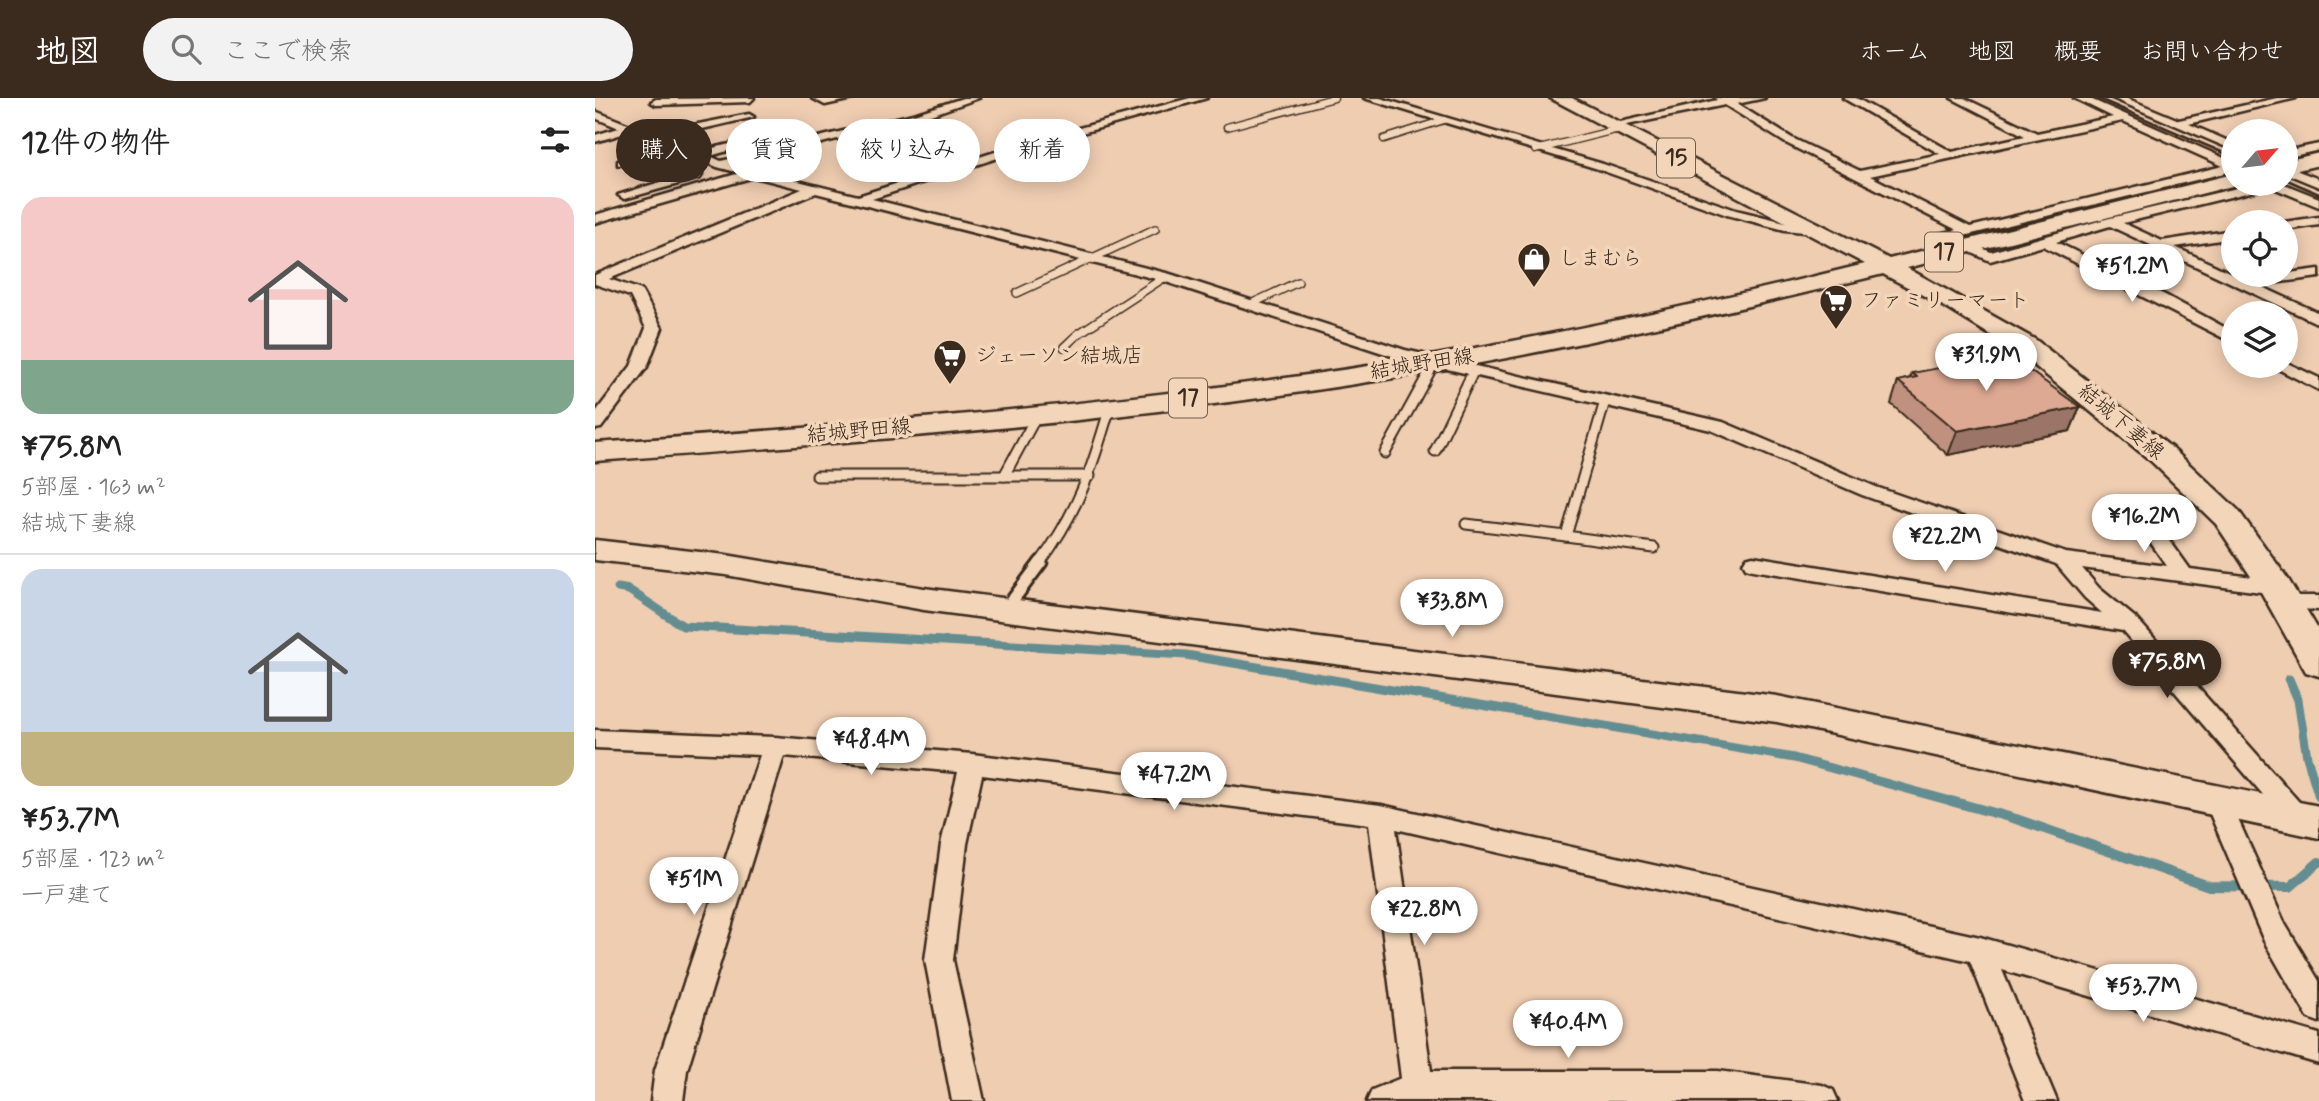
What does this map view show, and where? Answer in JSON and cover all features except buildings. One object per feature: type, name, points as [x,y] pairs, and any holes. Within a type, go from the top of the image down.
[{"type":"main road","name":"結城下妻線","points":[[1559,98],[1886,266],[2017,340],[2104,407],[2171,464],[2227,517],[2280,595],[2319,663]]},
{"type":"main road","points":[[2298,168],[2319,159]]},
{"type":"main road","name":"結城野田線","points":[[595,452],[1037,415],[1435,363],[1684,314],[1886,266],[1964,242],[2118,214],[2221,184]]},
{"type":"street","points":[[817,98],[825,102],[852,98]]},
{"type":"street","points":[[624,195],[921,115],[974,98]]},
{"type":"street","points":[[857,200],[1024,146],[1202,98]]},
{"type":"street","points":[[1369,98],[1535,150],[1599,167],[1774,225],[1813,229]]},
{"type":"street","points":[[1615,127],[1724,100],[1760,98]]},
{"type":"street","points":[[1848,98],[1948,154]]},
{"type":"street","points":[[1956,98],[2034,136]]},
{"type":"street","points":[[2079,98],[2221,161]]},
{"type":"street","points":[[2117,98],[2221,142]]},
{"type":"street","points":[[2237,98],[2257,106]]},
{"type":"street","points":[[2177,124],[2291,98]]},
{"type":"street","points":[[655,119],[656,100],[750,99]]},
{"type":"street","points":[[1724,100],[1789,139],[1859,175],[1990,257],[2045,242],[2118,214],[2221,193]]},
{"type":"street","points":[[597,117],[616,123]]},
{"type":"street","points":[[712,121],[749,117]]},
{"type":"street","points":[[1859,175],[2124,118]]},
{"type":"street","points":[[595,139],[616,132]]},
{"type":"street","points":[[2298,152],[2319,147]]},
{"type":"street","points":[[712,161],[724,166]]},
{"type":"street","points":[[1964,242],[2221,169]]},
{"type":"street","points":[[2298,171],[2319,170]]},
{"type":"street","points":[[2298,174],[2319,183]]},
{"type":"street","points":[[595,219],[726,182]]},
{"type":"street","points":[[789,182],[1165,277],[1435,363],[1717,426],[1869,491],[2063,559],[2183,575],[2319,603]]},
{"type":"street","points":[[596,279],[816,188]]},
{"type":"street","points":[[2298,194],[2319,203]]},
{"type":"street","points":[[2118,214],[2160,245],[2221,273]]},
{"type":"street","points":[[2298,224],[2319,221]]},
{"type":"street","points":[[2160,245],[2221,236]]},
{"type":"street","points":[[2045,242],[2160,298],[2221,331]]},
{"type":"street","points":[[2298,276],[2319,273]]},
{"type":"street","points":[[595,424],[639,367],[654,328],[636,293],[596,279]]},
{"type":"street","points":[[2251,287],[2319,319]]},
{"type":"street","points":[[2298,374],[2319,385]]},
{"type":"street","points":[[2138,510],[2183,575]]},
{"type":"street","points":[[595,550],[726,565],[924,599],[1777,709],[2308,820]]},
{"type":"street","points":[[2063,559],[2092,593],[2130,625],[2308,820]]},
{"type":"street","points":[[1753,563],[2130,625]]},
{"type":"street","points":[[595,739],[775,746],[972,764],[1381,815],[1980,950],[2319,1049]]},
{"type":"street","points":[[667,1101],[671,1070],[775,746]]},
{"type":"street","points":[[968,1101],[939,960],[954,844],[972,764]]},
{"type":"street","points":[[2218,802],[2274,932],[2319,1009]]},
{"type":"street","points":[[1381,815],[1419,1094]]},
{"type":"street","points":[[1980,950],[2041,1101]]},
{"type":"street","points":[[1383,1101],[1419,1094],[1720,1094],[1822,1101]]},
{"type":"lane","points":[[1227,127],[1334,98]]},
{"type":"lane","points":[[1384,139],[1444,120]]},
{"type":"lane","points":[[1535,150],[1615,127]]},
{"type":"lane","points":[[1017,293],[1155,229]]},
{"type":"lane","points":[[1064,347],[1078,334],[1165,277]]},
{"type":"lane","points":[[1253,303],[1298,282]]},
{"type":"lane","points":[[1385,453],[1435,363]]},
{"type":"lane","points":[[1435,451],[1473,372]]},
{"type":"lane","points":[[1566,537],[1605,401]]},
{"type":"lane","points":[[1006,609],[1060,536],[1090,476],[1110,407]]},
{"type":"lane","points":[[1004,476],[1037,415]]},
{"type":"lane","points":[[817,475],[1090,476]]},
{"type":"lane","points":[[1466,524],[1654,548]]},
{"type":"waterway","points":[[618,588],[629,590],[683,626],[1186,655],[1794,758],[1958,803]]},
{"type":"waterway","points":[[2289,679],[2298,700],[2307,757],[2319,797]]},
{"type":"waterway","points":[[1951,801],[2016,819],[2209,886],[2290,887],[2319,862]]},
{"type":"railway","points":[[2097,98],[2221,152]]},
{"type":"railway","points":[[2298,185],[2319,194]]},
{"type":"place","name":"しまむら","points":[[1534,289]]},
{"type":"place","name":"ファミリーマート","points":[[1836,331]]},
{"type":"place","name":"ジェーソン結城店","points":[[950,386]]}]
